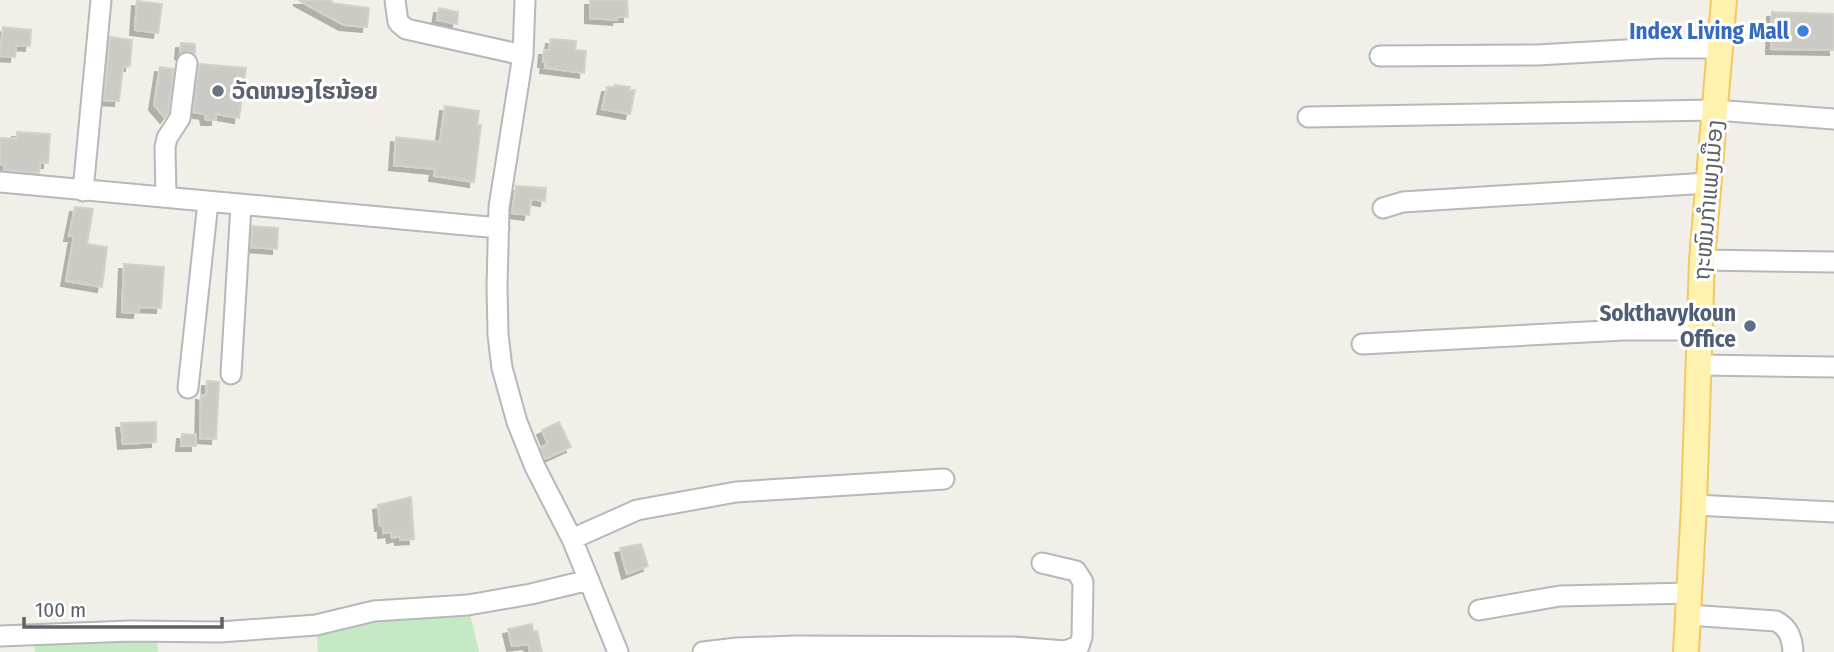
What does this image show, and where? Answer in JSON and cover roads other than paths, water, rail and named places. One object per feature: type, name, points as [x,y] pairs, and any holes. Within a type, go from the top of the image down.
[{"type":"main road","name":"ຖະໜົນກຳແພງເມືອງ","points":[[1686,652],[1700,365],[1702,260],[1724,0]]},
{"type":"street","points":[[83,191],[101,0]]},
{"type":"street","points":[[395,0],[398,22],[406,29],[523,55]]},
{"type":"street","points":[[525,0],[523,55],[499,207],[498,310],[502,368],[526,445],[572,539],[618,652]]},
{"type":"street","points":[[1380,56],[1537,55],[1660,48],[1719,48]]},
{"type":"street","points":[[166,197],[165,147],[167,138],[180,118],[187,62]]},
{"type":"street","points":[[1308,117],[1715,110],[1834,119]]},
{"type":"street","points":[[0,183],[499,228]]},
{"type":"street","points":[[1383,208],[1393,203],[1430,200],[1708,183]]},
{"type":"street","points":[[188,388],[208,202]]},
{"type":"street","points":[[230,374],[241,205]]},
{"type":"street","points":[[1702,260],[1834,262]]},
{"type":"street","points":[[1362,344],[1624,330],[1699,330]]},
{"type":"street","points":[[1700,365],[1834,367]]},
{"type":"street","points":[[572,539],[637,510],[736,492],[944,479]]},
{"type":"street","points":[[1694,505],[1834,512]]},
{"type":"street","points":[[702,652],[796,646],[1065,651],[1079,646],[1082,637],[1083,582],[1076,571],[1042,564]]},
{"type":"street","points":[[0,636],[130,631],[220,632],[316,625],[374,611],[468,605],[589,580]]},
{"type":"street","points":[[1479,610],[1560,596],[1689,604],[1776,621],[1787,628],[1793,652]]},
{"type":"place","name":"Index Living Mall","points":[[1803,31]]},
{"type":"place","name":"ວັດຫນອງໄຮນ້ອຍ","points":[[218,91]]},
{"type":"place","name":"Sokthavykoun Office","points":[[1750,326]]}]
